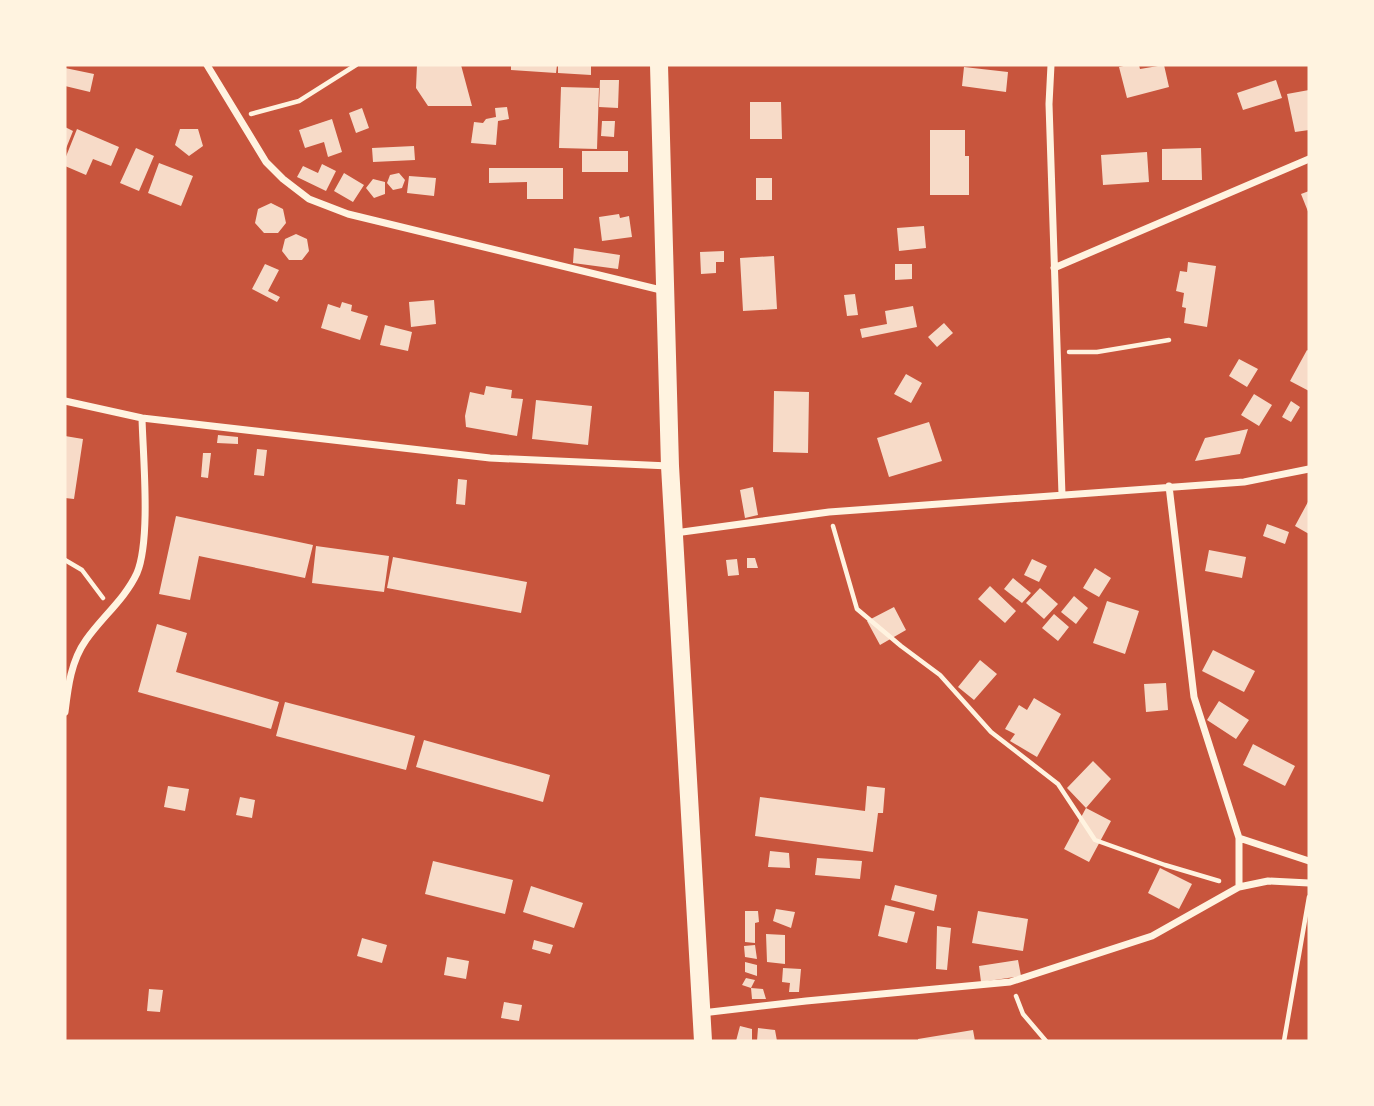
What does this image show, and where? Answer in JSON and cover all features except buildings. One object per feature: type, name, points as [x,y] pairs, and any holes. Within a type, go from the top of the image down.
[{"type":"main road","points":[[659,65],[670,466],[703,1041]]},
{"type":"street","points":[[207,65],[267,162],[283,179],[309,199],[348,214],[666,291]]},
{"type":"street","points":[[1051,65],[1049,104],[1062,495]]},
{"type":"street","points":[[1054,268],[1309,159]]},
{"type":"street","points":[[65,401],[142,418],[490,458],[670,466]]},
{"type":"street","points":[[65,712],[69,679],[76,658],[85,641],[130,588],[138,569],[144,544],[142,418]]},
{"type":"street","points":[[675,533],[829,512],[1244,482],[1309,469]]},
{"type":"street","points":[[1170,486],[1194,697],[1239,838],[1239,887]]},
{"type":"street","points":[[1239,838],[1309,861]]},
{"type":"street","points":[[701,1013],[1010,982],[1152,936],[1239,887],[1268,881],[1309,883]]},
{"type":"path","points":[[240,117],[299,101],[356,65]]},
{"type":"path","points":[[1057,351],[1097,352],[1169,341]]},
{"type":"path","points":[[829,512],[857,609],[940,675],[991,732],[1058,785],[1095,840],[1239,887]]},
{"type":"path","points":[[65,560],[82,570],[112,609]]},
{"type":"path","points":[[1284,1041],[1309,896]]},
{"type":"path","points":[[1010,982],[1023,1014],[1046,1041]]}]
